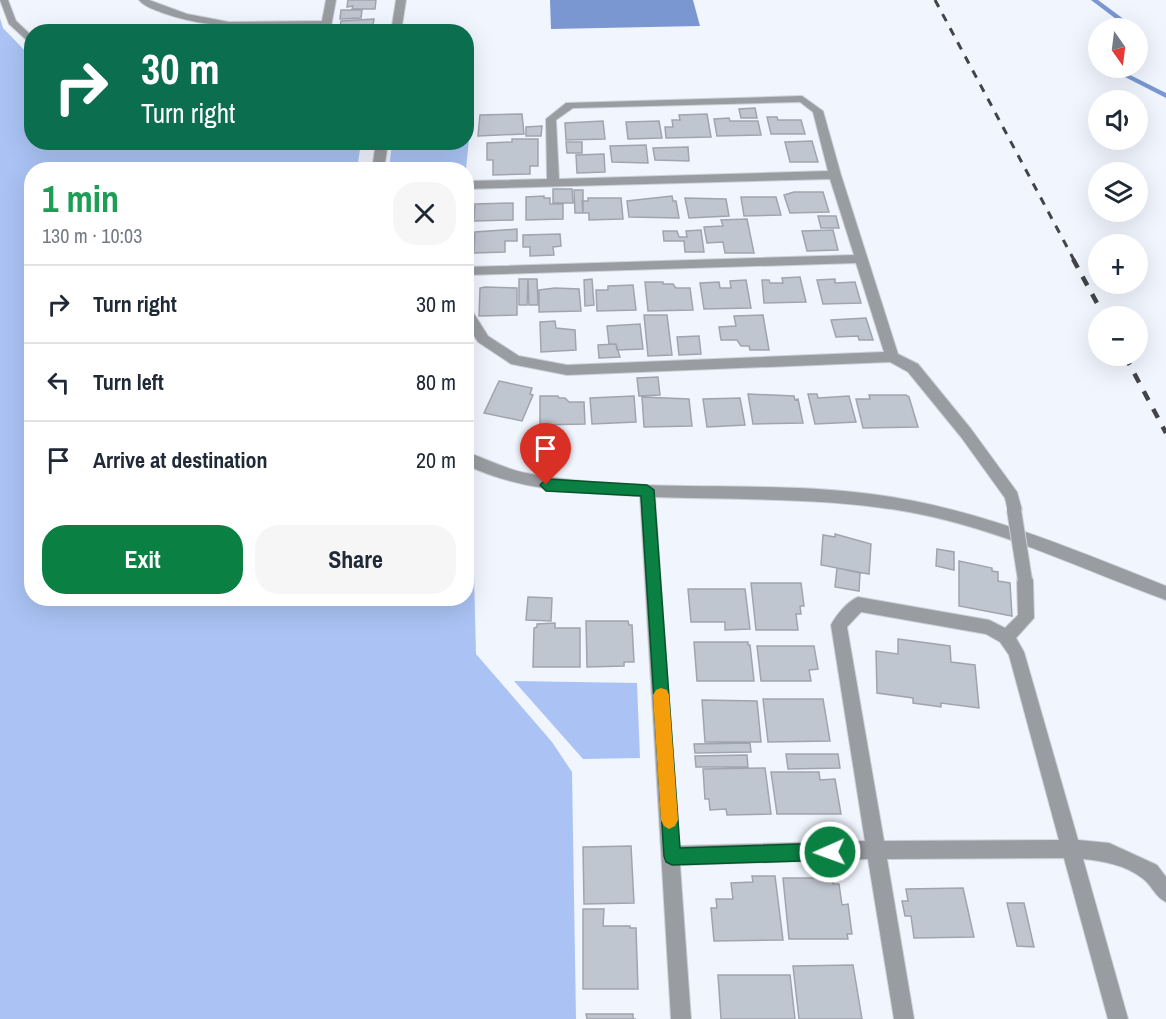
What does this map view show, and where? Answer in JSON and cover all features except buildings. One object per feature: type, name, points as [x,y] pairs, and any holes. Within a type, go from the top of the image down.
[{"type":"street","points":[[3,0],[12,21],[24,34]]},
{"type":"street","points":[[144,0],[148,4],[185,17],[224,24]]},
{"type":"street","points":[[327,24],[332,0]]},
{"type":"street","points":[[397,24],[401,0]]},
{"type":"street","points":[[553,181],[551,119],[570,105],[802,99],[818,111],[835,174],[892,357]]},
{"type":"street","points":[[474,185],[835,174]]},
{"type":"street","points":[[474,271],[861,260]]},
{"type":"street","points":[[474,325],[483,339],[516,360],[567,370],[892,357],[913,368],[966,433],[1012,496],[1025,580],[1026,618],[1006,637]]},
{"type":"street","points":[[474,462],[487,469],[546,485],[873,500],[948,515],[1033,542],[1163,591]]},
{"type":"street","points":[[647,490],[681,1019]]},
{"type":"street","points":[[904,1019],[839,625],[858,603],[989,627],[1006,637],[1016,652],[1118,1019]]},
{"type":"street","points":[[672,856],[875,850],[1069,849],[1109,852],[1150,872],[1166,892]]},
{"type":"shaded area","points":[[550,0],[693,0],[700,26],[551,29]]},
{"type":"shaded area","points":[[0,18],[3,28],[24,50],[24,150],[360,150],[358,162],[24,162],[24,606],[474,606],[474,575],[476,654],[552,742],[572,772],[576,1019],[0,1019]]},
{"type":"shaded area","points":[[391,150],[468,150],[467,162],[390,162]]},
{"type":"shaded area","points":[[514,681],[637,683],[640,758],[583,759]]},
{"type":"waterway","points":[[1094,0],[1119,18]]},
{"type":"waterway","points":[[1131,78],[1166,96]]},
{"type":"railway","points":[[935,0],[1074,260]]},
{"type":"railway","points":[[1073,259],[1099,306]]},
{"type":"railway","points":[[1130,366],[1166,433]]},
{"type":"slow traffic","points":[[661,695],[669,820]]},
{"type":"route","points":[[546,485],[647,490],[672,856],[830,852]]}]
